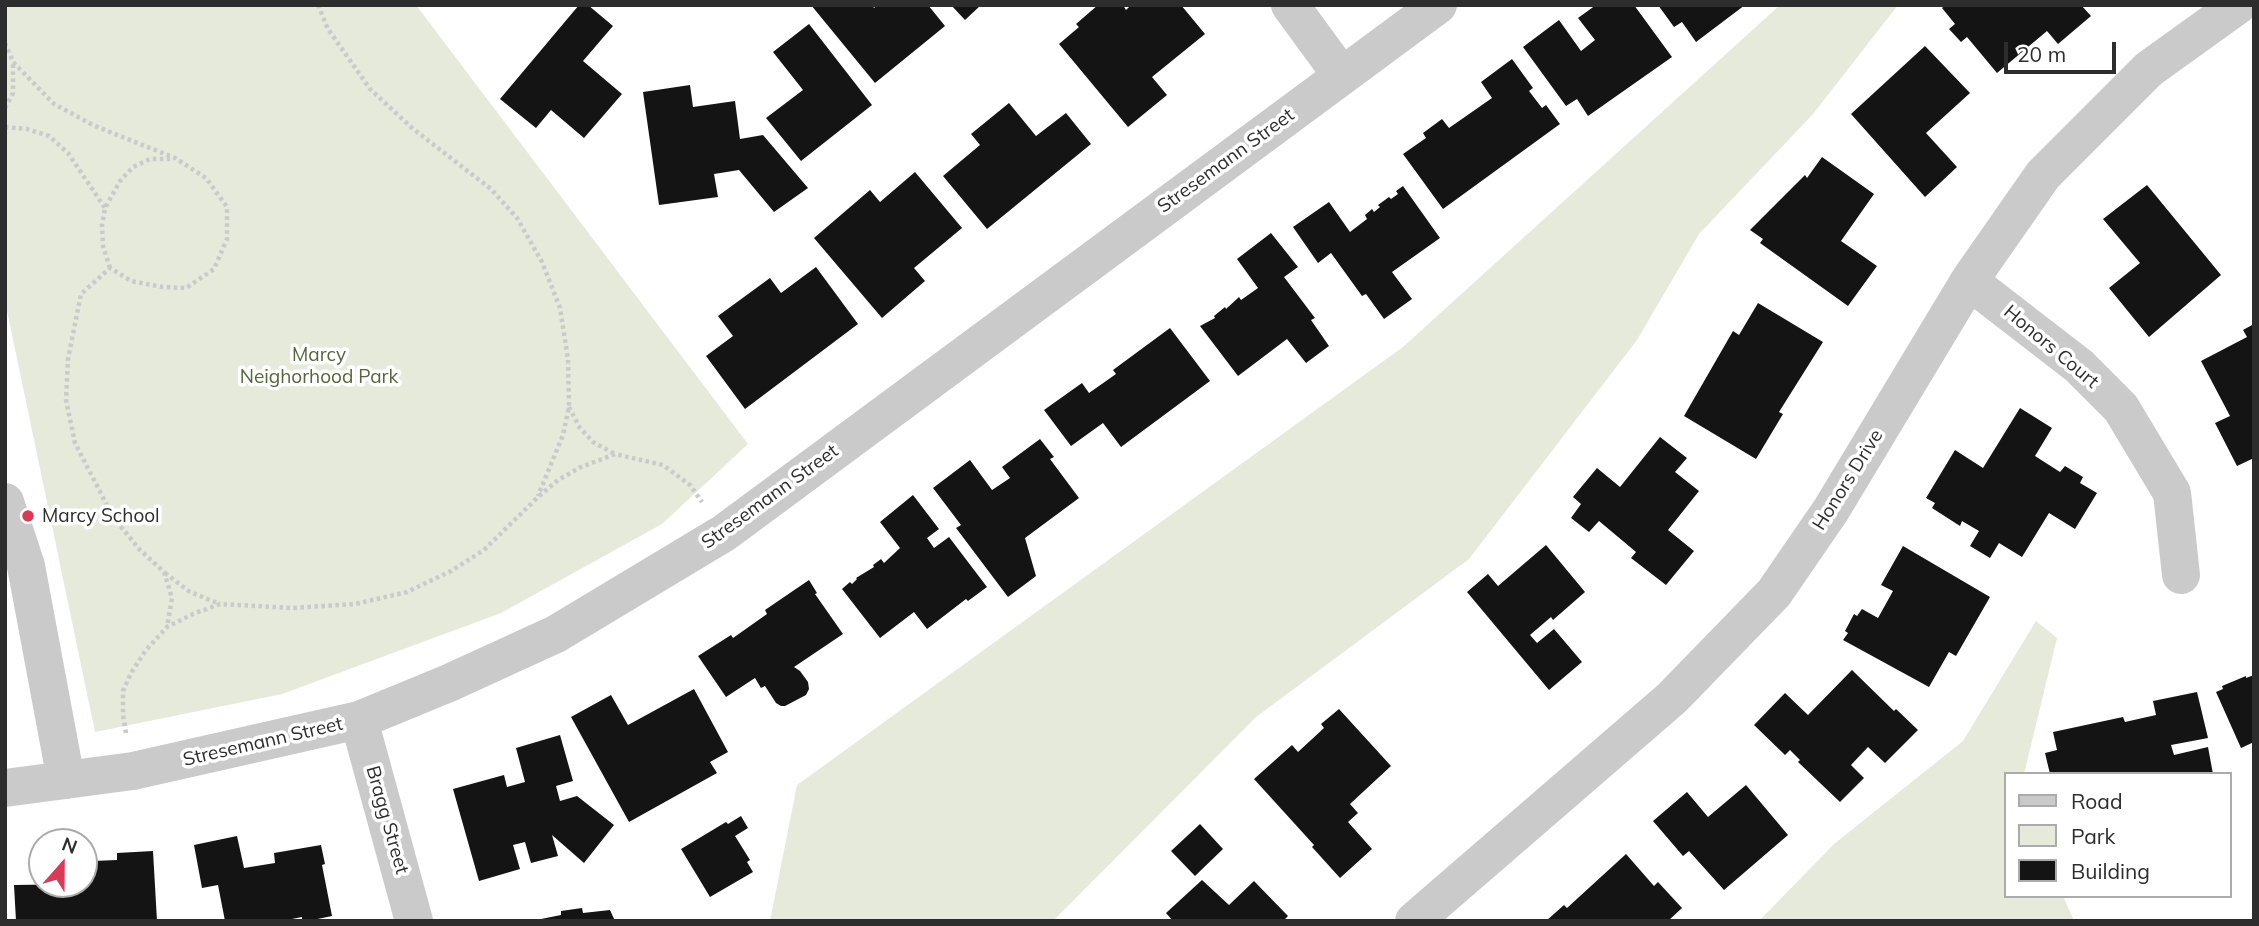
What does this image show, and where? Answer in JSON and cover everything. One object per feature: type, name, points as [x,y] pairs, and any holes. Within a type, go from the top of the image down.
[{"type":"street","points":[[1290,5],[1342,76]]},
{"type":"street","name":"Stresemann Street","points":[[5,788],[133,771],[359,720],[556,634],[724,533],[1438,5]]},
{"type":"street","name":"Honors Drive","points":[[1414,921],[1672,698],[1774,593],[1831,510],[1969,281],[2043,175],[2149,69],[2238,5]]},
{"type":"street","name":"Honors Court","points":[[1969,281],[2079,366],[2120,408],[2172,493],[2181,575]]},
{"type":"street","points":[[5,502],[17,531],[26,566],[66,780]]},
{"type":"street","name":"Bragg Street","points":[[359,720],[414,921]]},
{"type":"path","points":[[318,5],[328,29],[370,89],[412,128],[491,189],[517,218],[542,262],[559,308],[568,359],[569,407],[563,435],[538,497]]},
{"type":"path","points":[[5,43],[13,62],[54,104],[95,126],[174,158],[206,178],[227,206],[227,239],[214,269],[186,288],[131,281],[110,268],[103,246],[102,225],[105,208],[120,181],[133,167],[150,159],[174,158]]},
{"type":"path","points":[[5,108],[13,93],[13,62]]},
{"type":"path","points":[[5,128],[27,128],[49,136],[68,153],[105,208]]},
{"type":"path","points":[[110,268],[81,294],[68,359],[66,400],[75,443],[113,517],[140,550],[190,592],[220,604],[292,608],[330,606],[355,604],[407,592],[451,571],[484,550],[558,480],[615,454]]},
{"type":"path","points":[[569,407],[580,428],[593,442],[615,454],[663,465],[690,485],[724,533]]},
{"type":"path","points":[[164,572],[172,598],[167,627]]},
{"type":"path","points":[[133,771],[123,715],[123,691],[146,650],[167,627],[220,604]]},
{"type":"green space","name":"Marcy Neighorhood Park","points":[[5,5],[416,5],[748,444],[662,524],[501,613],[282,694],[95,732],[5,301]]},
{"type":"green space","points":[[1780,5],[1898,5],[1813,114],[1699,234],[1637,340],[1469,559],[1256,717],[1053,921],[770,921],[797,785],[1403,347]]},
{"type":"green space","points":[[2036,621],[2057,638],[2024,772],[2004,772],[2004,898],[2064,898],[2074,921],[1759,921],[1834,844],[1963,741]]},
{"type":"building","points":[[579,5],[588,5],[613,26],[583,61],[622,94],[584,138],[551,110],[536,128],[500,99]]},
{"type":"building","points":[[811,5],[872,5],[874,8],[877,5],[928,5],[945,26],[875,83]]},
{"type":"building","points":[[951,5],[981,5],[965,20]]},
{"type":"building","points":[[1098,5],[1123,5],[1126,10],[1131,5],[1181,5],[1205,34],[1152,77],[1167,95],[1128,127],[1059,44],[1079,27],[1076,24]]},
{"type":"building","points":[[1596,5],[1634,5],[1672,57],[1588,116],[1577,99],[1566,106],[1523,47],[1559,20],[1581,51],[1595,40],[1578,18]]},
{"type":"building","points":[[1658,5],[1745,5],[1696,42],[1682,22],[1674,27]]},
{"type":"building","points":[[1945,5],[2081,5],[2091,16],[2058,44],[2047,31],[1997,73],[1967,37],[1961,42],[1949,29],[1955,24],[1942,8]]},
{"type":"building","points":[[809,24],[872,105],[801,161],[766,118],[803,90],[773,52]]},
{"type":"building","points":[[1925,46],[1970,93],[1926,133],[1957,167],[1925,197],[1851,114]]},
{"type":"building","points":[[1512,59],[1533,88],[1529,91],[1542,108],[1546,105],[1560,124],[1443,209],[1403,154],[1426,138],[1423,133],[1442,119],[1449,128],[1492,98],[1481,82]]},
{"type":"building","points":[[690,85],[693,107],[735,101],[740,139],[763,135],[808,188],[774,212],[739,170],[714,174],[718,197],[659,205],[643,92]]},
{"type":"building","points":[[1009,103],[1036,136],[1066,113],[1091,144],[987,229],[943,176],[980,145],[971,134]]},
{"type":"building","points":[[1822,157],[1874,194],[1841,241],[1877,266],[1848,306],[1760,243],[1763,239],[1750,230],[1805,175],[1807,178]]},
{"type":"building","points":[[915,172],[962,228],[914,268],[925,281],[882,318],[814,238],[870,190],[880,202]]},
{"type":"building","points":[[2147,185],[2221,275],[2149,337],[2109,288],[2140,263],[2103,219]]},
{"type":"building","points":[[1403,186],[1440,238],[1392,272],[1412,299],[1384,319],[1366,294],[1362,296],[1331,253],[1318,263],[1293,227],[1329,202],[1350,232],[1367,219],[1365,215],[1372,209],[1374,212],[1380,207],[1378,205],[1389,197],[1391,199],[1398,194],[1396,191]]},
{"type":"building","points":[[1271,233],[1298,267],[1284,277],[1315,318],[1311,320],[1329,346],[1306,363],[1287,339],[1238,376],[1200,326],[1215,318],[1214,316],[1239,297],[1241,300],[1258,288],[1237,259]]},
{"type":"building","points":[[816,267],[858,324],[745,409],[706,356],[733,336],[718,316],[770,278],[781,293]]},
{"type":"building","points":[[1758,303],[1823,342],[1779,412],[1783,414],[1756,459],[1684,416],[1733,331],[1739,335]]},
{"type":"building","points":[[2254,324],[2254,458],[2237,466],[2215,423],[2230,416],[2201,361],[2247,337],[2243,330]]},
{"type":"building","points":[[1170,328],[1210,381],[1121,447],[1103,423],[1071,446],[1044,410],[1082,383],[1089,393],[1116,374],[1113,370]]},
{"type":"building","points":[[2020,408],[2052,428],[2035,456],[2060,472],[2065,466],[2083,477],[2080,483],[2097,493],[2075,529],[2049,513],[2022,557],[1999,543],[1990,558],[1970,546],[1979,531],[1962,521],[1960,526],[1932,508],[1935,503],[1926,498],[1955,450],[1983,468]]},
{"type":"building","points":[[1660,437],[1687,458],[1675,472],[1699,491],[1668,530],[1694,551],[1666,585],[1631,558],[1636,552],[1599,521],[1589,532],[1571,518],[1581,504],[1573,497],[1597,468],[1620,487]]},
{"type":"building","points":[[1040,439],[1054,457],[1050,459],[1079,498],[1025,538],[1036,576],[1008,597],[956,528],[961,525],[933,488],[970,460],[992,490],[1010,478],[1002,467]]},
{"type":"building","points":[[913,495],[939,529],[927,538],[934,548],[949,537],[987,587],[968,601],[966,599],[927,629],[914,612],[880,638],[842,589],[850,582],[852,584],[881,559],[884,563],[900,548],[880,522]]},
{"type":"building","points":[[1546,545],[1585,592],[1553,620],[1551,617],[1530,635],[1537,643],[1554,629],[1582,662],[1549,690],[1467,592],[1488,574],[1498,586]]},
{"type":"building","points":[[1903,546],[1990,597],[1956,656],[1949,652],[1929,687],[1843,640],[1854,614],[1857,616],[1862,609],[1878,618],[1893,591],[1881,585]]},
{"type":"building","points":[[809,580],[817,593],[815,594],[843,634],[794,667],[808,682],[806,695],[781,706],[765,686],[761,688],[755,678],[726,697],[698,656],[731,635],[733,638],[767,614],[765,610]]},
{"type":"building","points":[[1852,670],[1918,730],[1885,763],[1868,747],[1851,765],[1864,778],[1840,802],[1798,762],[1800,760],[1790,750],[1785,755],[1754,725],[1785,693],[1808,715]]},
{"type":"building","points":[[2254,675],[2254,742],[2241,748],[2216,692],[2223,689],[2222,686]]},
{"type":"building","points":[[694,689],[728,752],[710,762],[717,773],[629,822],[571,717],[611,695],[628,725]]},
{"type":"building","points":[[2197,692],[2208,738],[2171,745],[2174,755],[2208,747],[2213,772],[2050,772],[2045,753],[2057,750],[2053,732],[2123,717],[2125,722],[2156,715],[2153,701]]},
{"type":"building","points":[[1339,709],[1391,766],[1350,804],[1358,813],[1348,822],[1372,849],[1340,878],[1254,779],[1292,745],[1298,752],[1324,728],[1321,724]]},
{"type":"building","points":[[560,735],[573,781],[556,786],[560,801],[577,796],[614,825],[584,863],[552,835],[558,856],[531,863],[525,842],[513,845],[520,869],[479,881],[453,789],[504,775],[507,787],[525,782],[516,748]]},
{"type":"building","points":[[1746,785],[1788,835],[1724,890],[1689,851],[1683,856],[1653,821],[1687,792],[1708,817]]},
{"type":"building","points":[[741,816],[748,828],[735,836],[750,860],[747,862],[753,872],[710,897],[681,849]]},
{"type":"building","points":[[1200,824],[1223,849],[1195,876],[1171,851]]},
{"type":"building","points":[[237,836],[244,868],[275,863],[274,853],[321,845],[332,916],[308,921],[302,921],[302,917],[282,921],[225,921],[218,885],[202,888],[194,845]]},
{"type":"building","points":[[153,851],[157,921],[16,921],[14,885],[28,885],[28,898],[98,898],[98,861],[117,860],[117,853]]},
{"type":"building","points":[[1626,854],[1654,886],[1658,882],[1682,908],[1668,921],[1546,921],[1564,905],[1567,908]]},
{"type":"building","points":[[1202,880],[1229,905],[1254,881],[1288,916],[1283,921],[1173,921],[1166,913]]},
{"type":"building","points":[[582,908],[583,913],[610,910],[615,921],[531,921],[561,915],[561,911]]},
{"type":"place","name":"Marcy School","points":[[28,516]]}]
